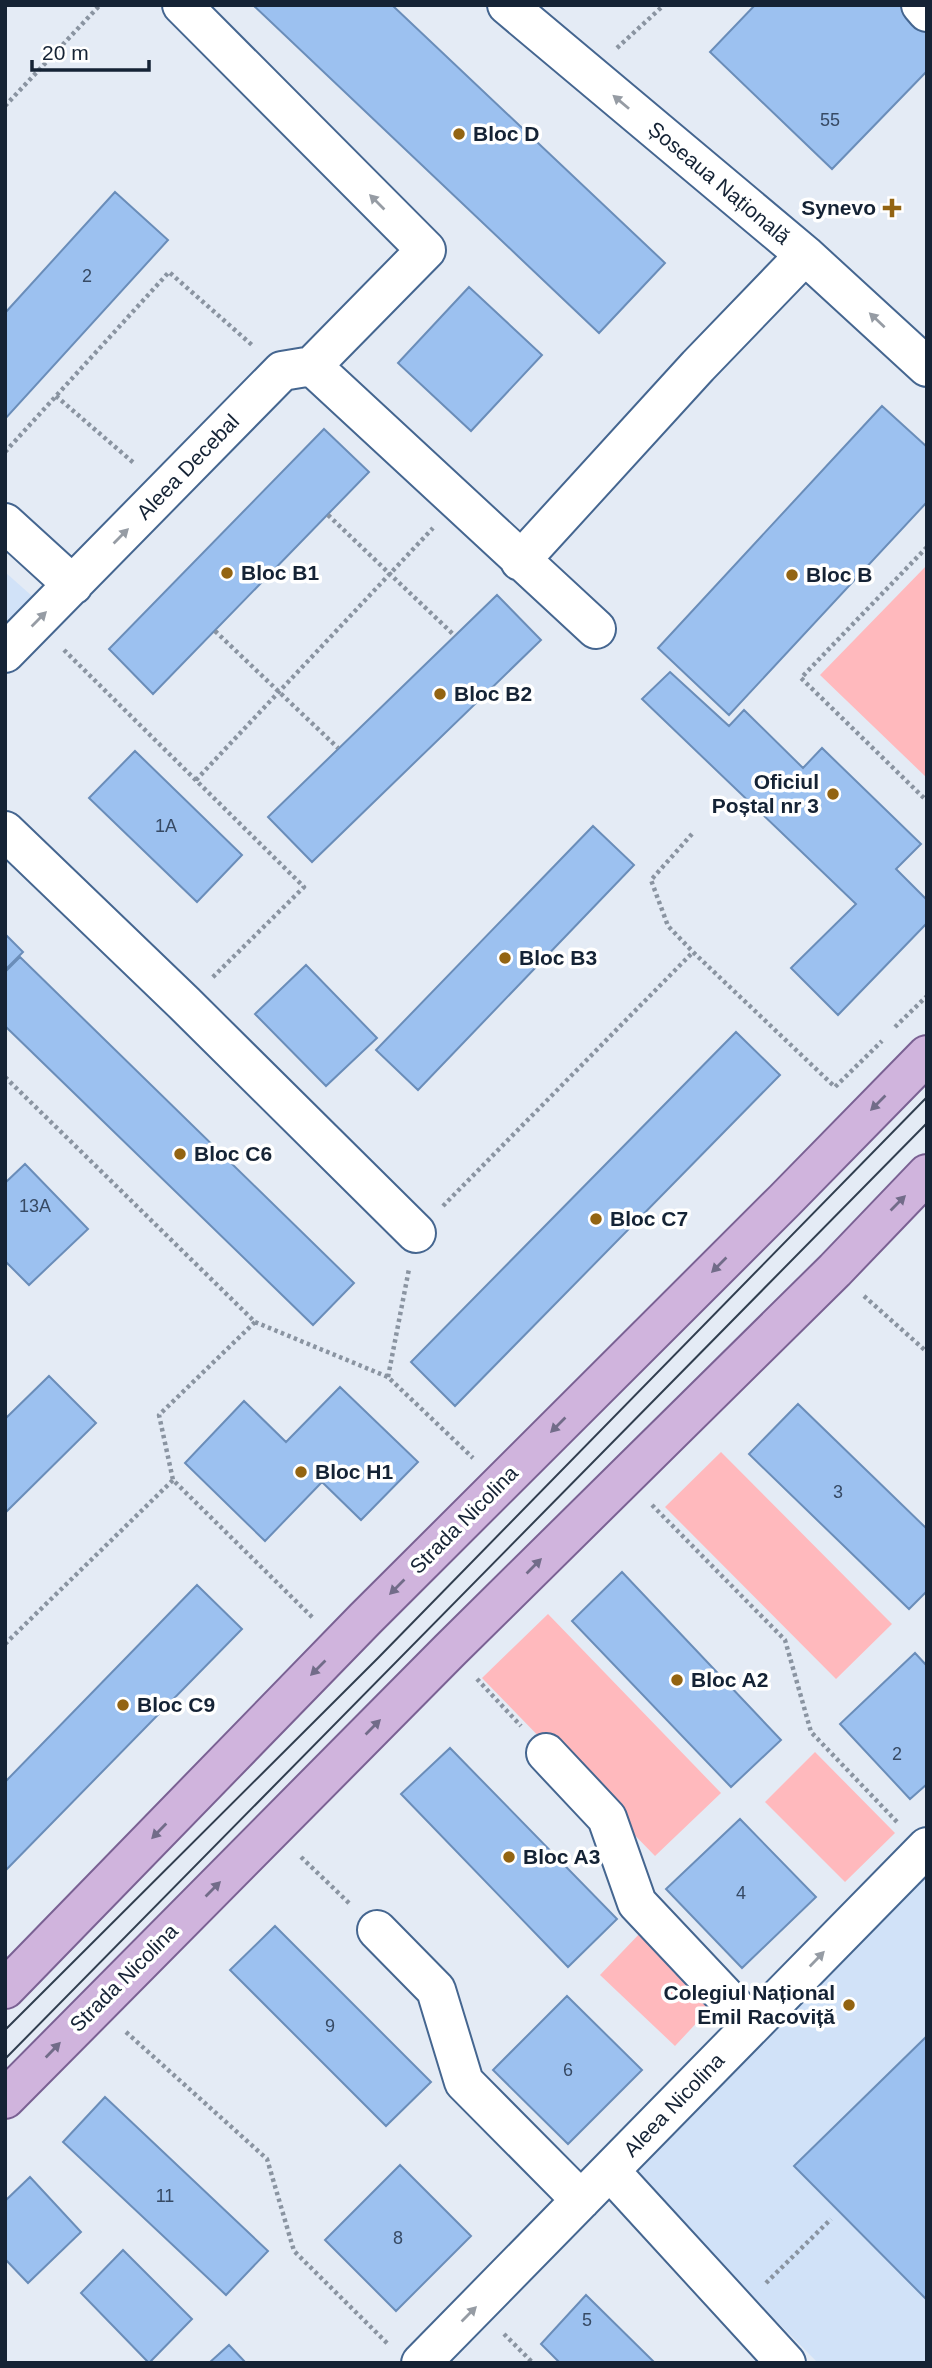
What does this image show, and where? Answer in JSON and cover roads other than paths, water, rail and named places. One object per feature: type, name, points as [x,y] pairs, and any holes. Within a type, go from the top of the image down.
[{"type":"main road","name":"Strada Nicolina","points":[[5,1989],[499,1483],[927,1055]]},
{"type":"main road","name":"Strada Nicolina","points":[[5,2099],[624,1476],[835,1270],[927,1174]]},
{"type":"street","name":"Aleea Decebal","points":[[5,653],[165,491],[426,250],[182,5]]},
{"type":"street","name":"Șoseaua Națională","points":[[507,5],[805,255],[927,367]]},
{"type":"street","points":[[921,5],[927,12]]},
{"type":"street","points":[[520,561],[698,366],[805,255]]},
{"type":"street","points":[[297,368],[458,502],[596,629]]},
{"type":"street","points":[[5,523],[73,584]]},
{"type":"street","points":[[5,831],[185,1004],[416,1233]]},
{"type":"street","points":[[546,1753],[607,1818],[637,1903],[752,2025]]},
{"type":"street","name":"Aleea Nicolina","points":[[409,2358],[581,2200],[752,2025],[923,1859]]},
{"type":"street","points":[[377,1930],[436,1990],[464,2082],[581,2200]]},
{"type":"street","points":[[610,2171],[786,2363]]},
{"type":"tram line","points":[[5,2030],[378,1658],[927,1097]]},
{"type":"tram line","points":[[5,2059],[927,1123]]},
{"type":"place","name":"Bloc D","points":[[459,134]]},
{"type":"place","name":"Synevo","points":[[892,208]]},
{"type":"place","name":"Bloc B1","points":[[227,573]]},
{"type":"place","name":"Bloc B","points":[[792,575]]},
{"type":"place","name":"Bloc B2","points":[[440,694]]},
{"type":"place","name":"Oficiul Poștal nr 3","points":[[833,794]]},
{"type":"place","name":"Bloc B3","points":[[505,958]]},
{"type":"place","name":"Bloc C6","points":[[180,1154]]},
{"type":"place","name":"Bloc C7","points":[[596,1219]]},
{"type":"place","name":"Bloc H1","points":[[301,1472]]},
{"type":"place","name":"Bloc A2","points":[[677,1680]]},
{"type":"place","name":"Bloc C9","points":[[123,1705]]},
{"type":"place","name":"Bloc A3","points":[[509,1857]]},
{"type":"place","name":"Colegiul Național Emil Racoviță","points":[[849,2005]]}]
